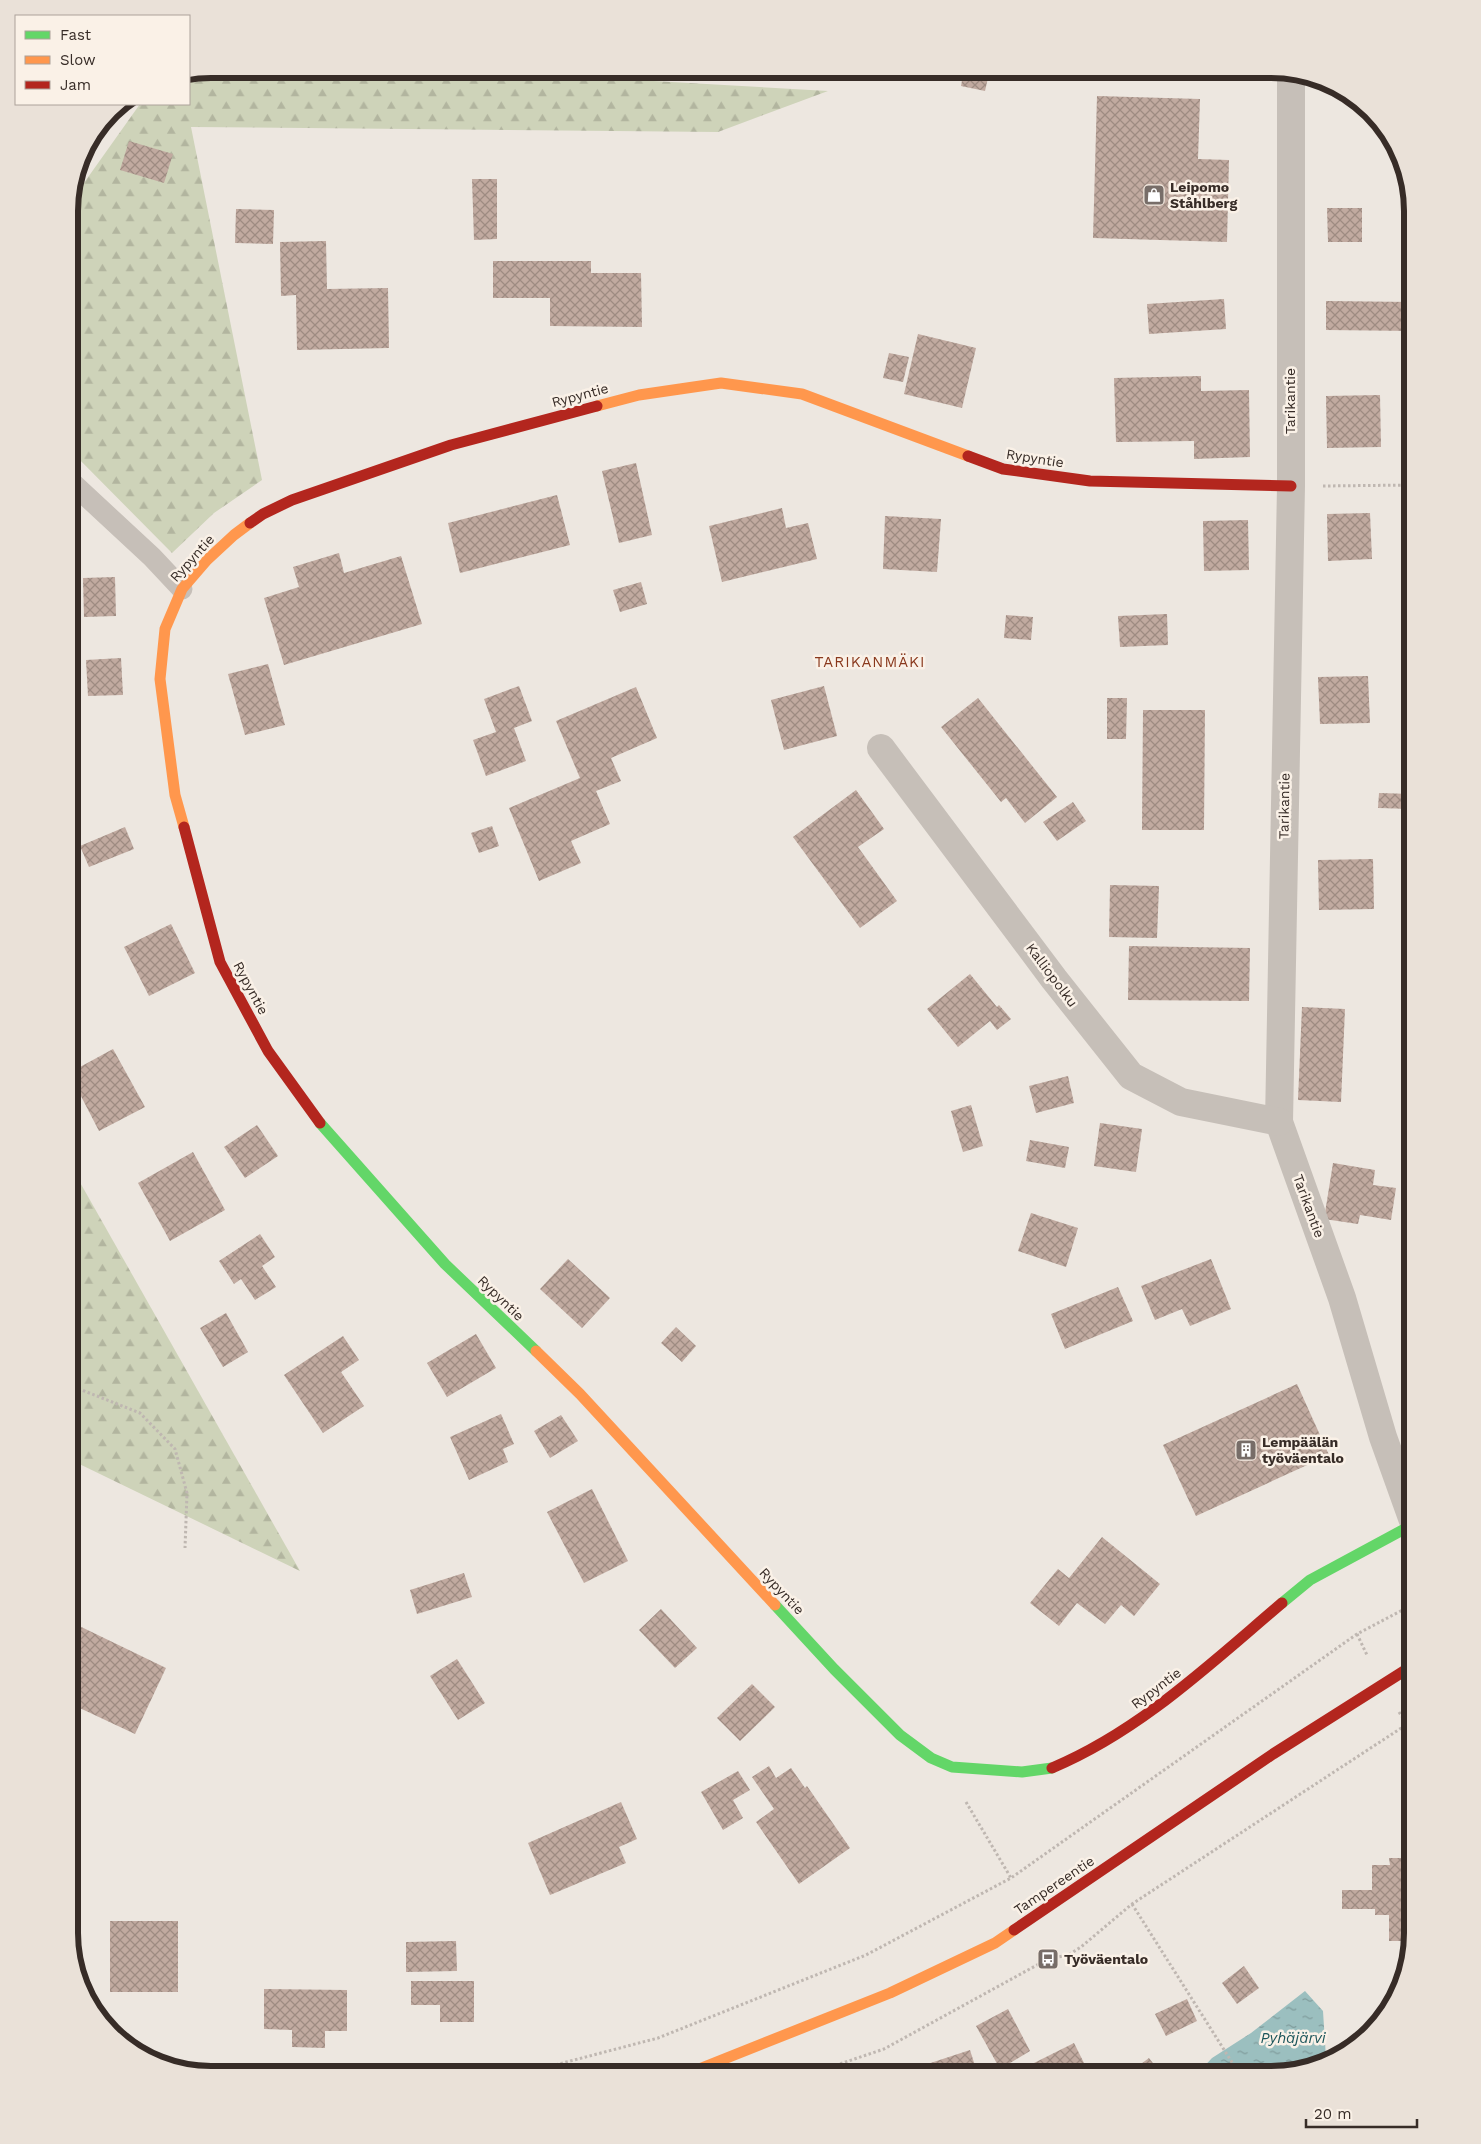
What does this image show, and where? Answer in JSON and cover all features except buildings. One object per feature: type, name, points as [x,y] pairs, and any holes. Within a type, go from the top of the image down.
[{"type":"street","name":"Tarikantie","points":[[1290,79],[1290,486],[1279,1122],[1342,1298],[1383,1437],[1404,1496]]},
{"type":"street","name":"Rypyntie","points":[[1290,486],[1090,482],[1003,469],[802,394],[721,384],[639,396],[451,445],[292,500],[263,514],[234,536],[182,588],[165,628],[160,678],[176,795],[220,962],[268,1051],[324,1129],[445,1264],[580,1394],[834,1669],[900,1735],[931,1758],[952,1767],[1022,1772],[1051,1768],[1068,1760],[1152,1712],[1310,1580],[1404,1529]]},
{"type":"street","name":"Kalliopolku","points":[[881,748],[1054,979],[1131,1076],[1181,1102],[1279,1122]]},
{"type":"street","name":"Tampereentie","points":[[707,2066],[890,1993],[995,1943],[1273,1754],[1404,1671]]},
{"type":"lane","points":[[78,488],[152,557],[182,588]]},
{"type":"path","points":[[1290,486],[1404,485]]},
{"type":"path","points":[[78,1389],[140,1413],[175,1449],[188,1493],[185,1548]]},
{"type":"path","points":[[551,2066],[658,2038],[866,1955],[1011,1878],[1357,1634],[1404,1609]]},
{"type":"path","points":[[834,2066],[884,2049],[1048,1960],[1068,1955],[1081,1947],[1132,1904],[1404,1726]]},
{"type":"path","points":[[952,1767],[960,1792],[1011,1878]]},
{"type":"path","points":[[1132,1904],[1234,2066]]},
{"type":"green space","points":[[210,77],[589,77],[828,91],[718,132],[191,127],[262,480],[214,513],[172,553],[78,458],[78,201],[80,189],[139,105],[190,105],[190,79]]},
{"type":"green space","points":[[78,1179],[300,1571],[78,1463]]},
{"type":"water","name":"Pyhäjärvi","points":[[1305,1991],[1323,2011],[1326,2054],[1305,2062],[1288,2065],[1204,2066],[1212,2058],[1251,2033]]},
{"type":"traffic: fast","points":[[320,1123],[445,1264],[536,1351]]},
{"type":"traffic: fast","points":[[1282,1603],[1310,1580],[1404,1529]]},
{"type":"traffic: fast","points":[[775,1605],[834,1669],[900,1735],[931,1758],[952,1767],[1022,1772],[1052,1768]]},
{"type":"traffic: slow","points":[[597,406],[639,395],[721,383],[802,394],[968,456]]},
{"type":"traffic: slow","points":[[184,827],[175,795],[160,679],[165,629],[182,589],[207,560],[250,523]]},
{"type":"traffic: slow","points":[[536,1351],[580,1394],[775,1605]]},
{"type":"traffic: slow","points":[[707,2066],[890,1993],[995,1943],[1014,1930]]},
{"type":"traffic: jam","points":[[250,523],[263,514],[292,500],[451,445],[597,406]]},
{"type":"traffic: jam","points":[[968,456],[1003,469],[1090,481],[1291,486]]},
{"type":"traffic: jam","points":[[184,827],[220,962],[268,1051],[320,1123]]},
{"type":"traffic: jam","points":[[1052,1768],[1084,1753],[1144,1716],[1201,1672],[1282,1603]]},
{"type":"traffic: jam","points":[[1014,1930],[1273,1754],[1404,1671]]},
{"type":"place","name":"Leipomo Ståhlberg","points":[[1154,195]]},
{"type":"place","name":"Lempäälän työväentalo","points":[[1246,1450]]},
{"type":"place","name":"Työväentalo","points":[[1048,1959]]},
{"type":"district","name":"TARIKANMÄKI","points":[[870,662]]}]
